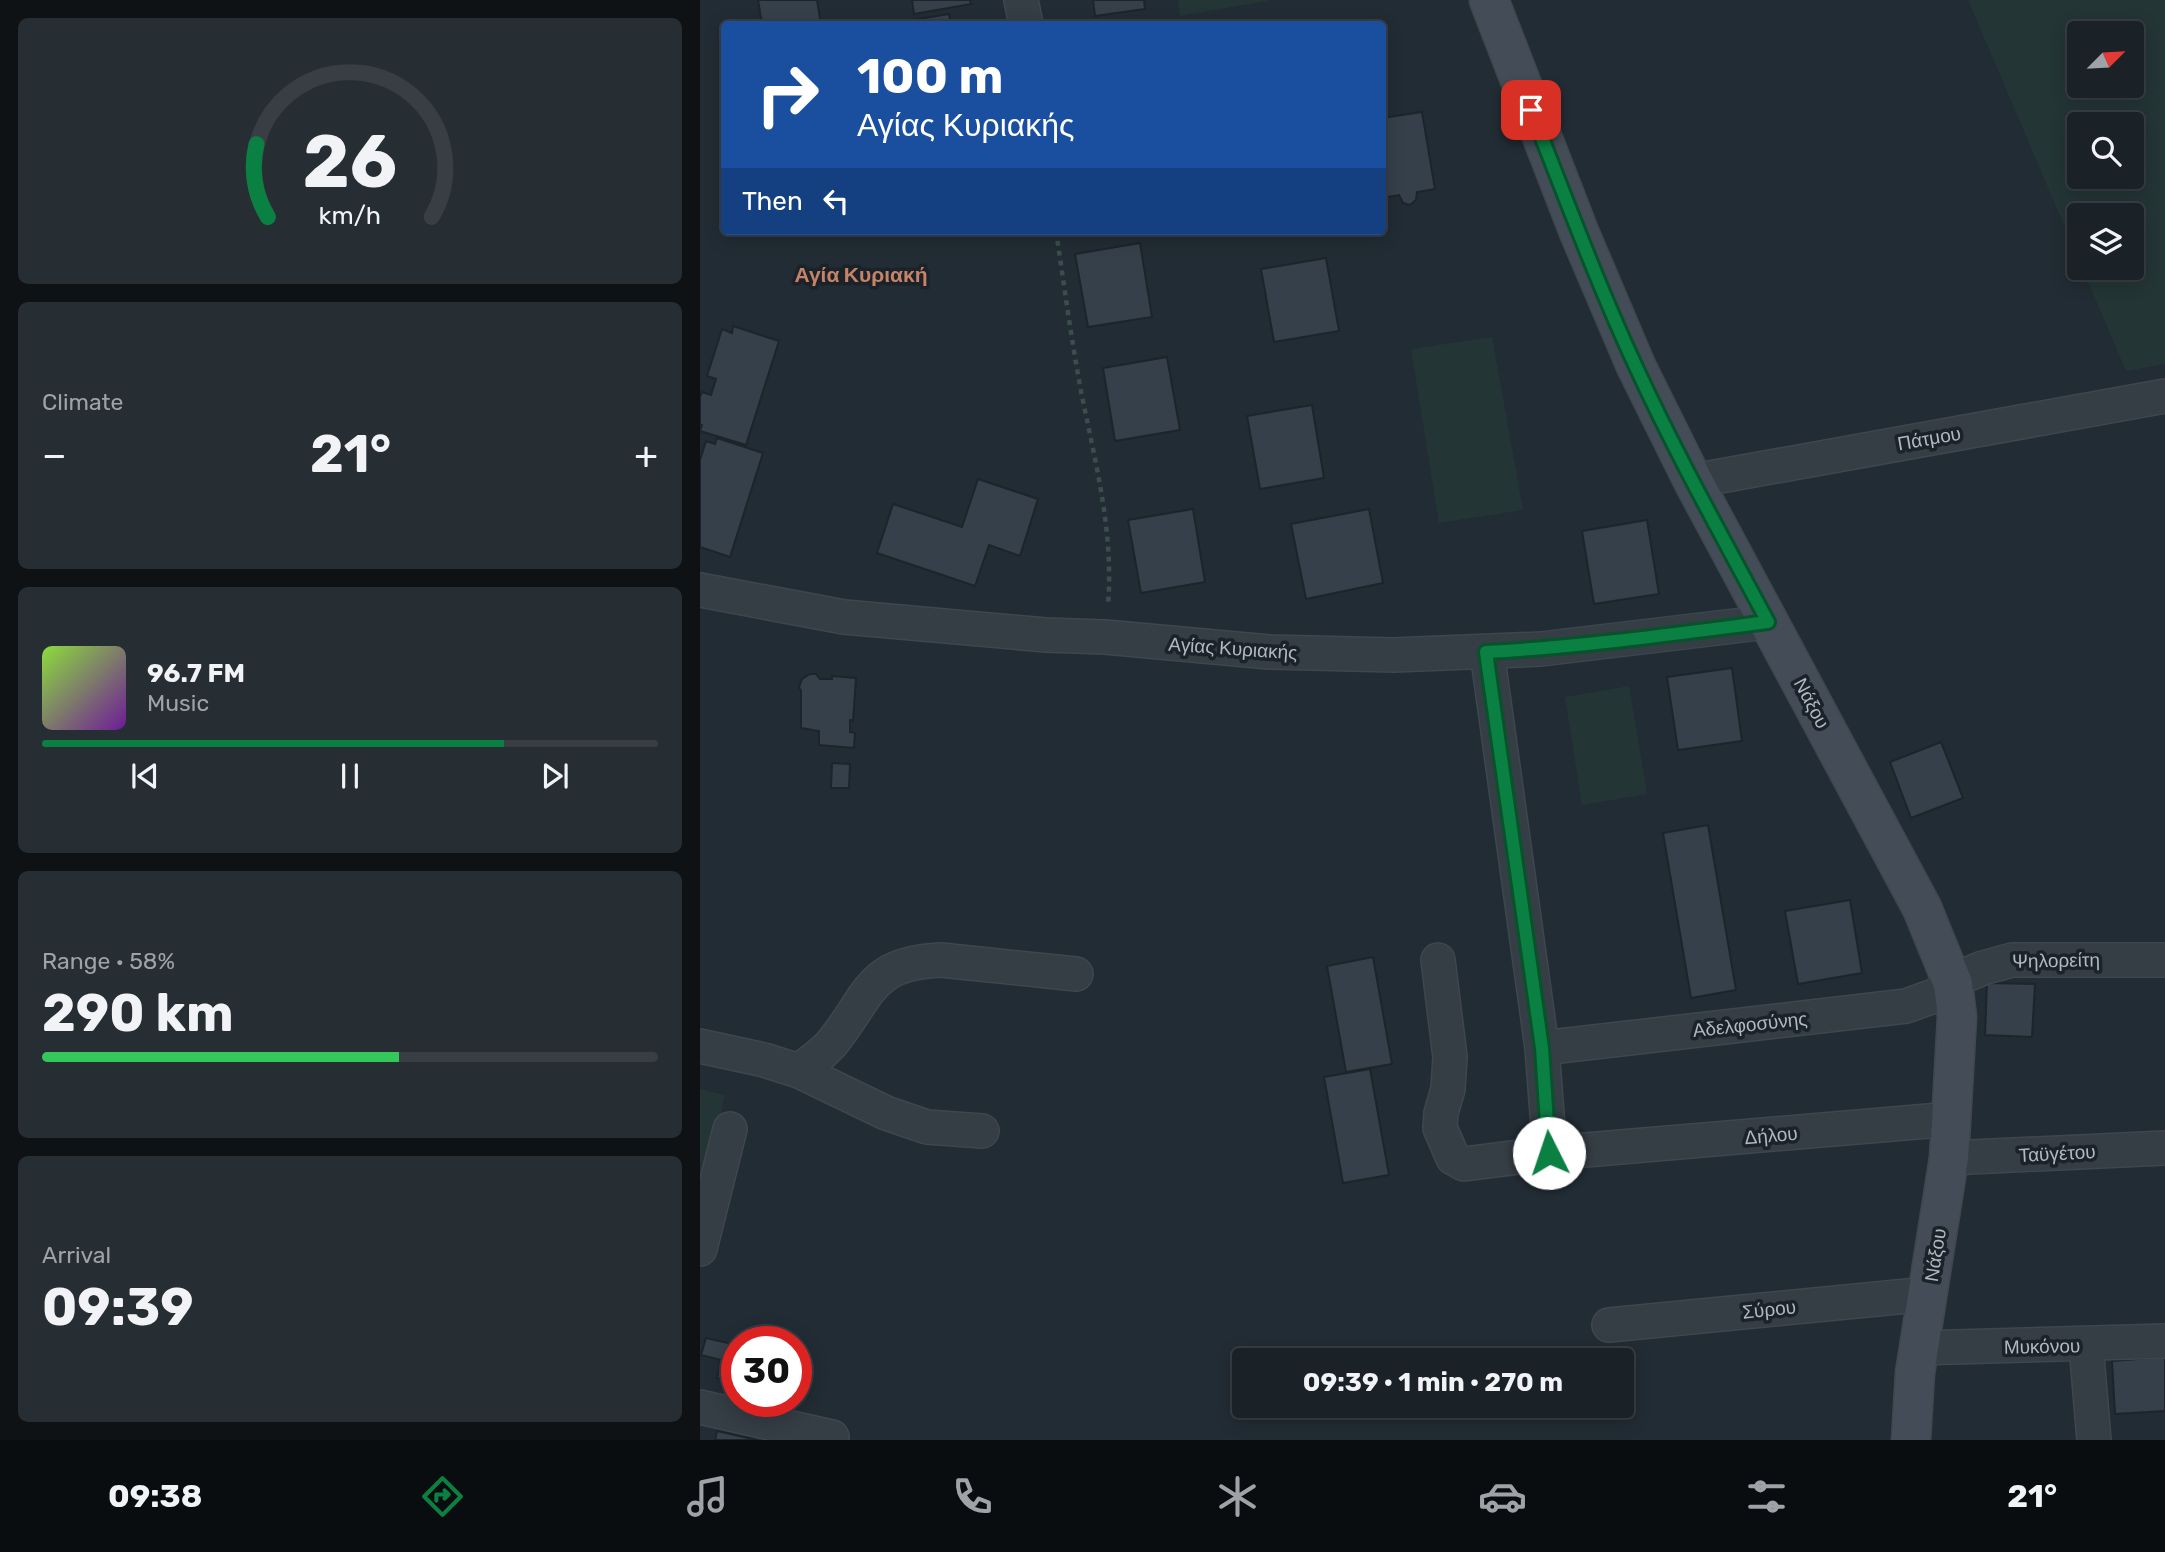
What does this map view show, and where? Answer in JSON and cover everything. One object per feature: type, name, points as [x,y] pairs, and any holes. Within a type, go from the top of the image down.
[{"type":"street","points":[[1021,0],[1025,21]]},
{"type":"street","name":"Νάξου","points":[[1489,0],[1636,366],[1693,481],[1922,908],[1953,984],[1957,1017],[1949,1158],[1915,1373],[1911,1440]]},
{"type":"street","name":"Πάτμου","points":[[1693,481],[2165,396]]},
{"type":"street","name":"Αγίας Κυριακής","points":[[700,590],[770,605],[858,618],[1269,652],[1394,655],[1486,652],[1619,641],[1768,622]]},
{"type":"street","points":[[1486,652],[1542,1048],[1549,1153]]},
{"type":"street","points":[[799,1071],[831,1044],[871,986],[896,968],[917,962],[941,960],[1076,974]]},
{"type":"street","name":"Δήλου","points":[[1438,960],[1450,1057],[1448,1089],[1440,1128],[1453,1158],[1464,1164],[1549,1153],[1952,1119]]},
{"type":"street","name":"Ψηλορείτη","points":[[1953,984],[1983,968],[2012,960],[2165,960]]},
{"type":"street","name":"Αδελφοσύνης","points":[[1542,1048],[1889,1009],[1928,999],[1953,984]]},
{"type":"street","points":[[700,1046],[799,1071],[915,1124],[940,1129],[982,1131]]},
{"type":"street","points":[[700,1249],[730,1129]]},
{"type":"street","name":"Ταϋγέτου","points":[[1949,1158],[2165,1148]]},
{"type":"street","name":"Σύρου","points":[[1609,1325],[1928,1294]]},
{"type":"street","name":"Μυκόνου","points":[[1919,1348],[2165,1341]]},
{"type":"street","points":[[2086,1345],[2094,1440]]},
{"type":"street","points":[[700,1407],[782,1434],[832,1437]]},
{"type":"path","points":[[1057,235],[1078,374],[1105,512],[1111,572],[1105,637]]},
{"type":"shaded area","points":[[1178,0],[1267,0],[1267,1],[1180,16]]},
{"type":"shaded area","points":[[1968,0],[2165,0],[2165,364],[2126,371],[2087,280],[2144,280],[2144,203],[2067,203],[2067,232]]},
{"type":"shaded area","points":[[1492,337],[1523,510],[1439,523],[1411,349]]},
{"type":"shaded area","points":[[1629,686],[1647,794],[1582,805],[1565,697]]},
{"type":"shaded area","points":[[700,1089],[725,1095],[700,1204]]},
{"type":"building","points":[[758,0],[817,0],[820,21],[762,21]]},
{"type":"building","points":[[912,0],[970,0],[971,4],[914,14]]},
{"type":"building","points":[[1093,0],[1144,0],[1145,9],[1095,16]]},
{"type":"building","points":[[949,14],[950,21],[906,21]]},
{"type":"building","points":[[1422,112],[1435,189],[1417,192],[1416,200],[1410,205],[1403,203],[1399,195],[1386,197],[1386,117]]},
{"type":"building","points":[[1140,243],[1152,317],[1088,327],[1075,254]]},
{"type":"building","points":[[1326,258],[1339,331],[1274,342],[1261,269]]},
{"type":"building","points":[[733,326],[779,341],[746,445],[700,431],[700,397],[702,392],[711,395],[716,379],[707,376],[722,329],[732,333]]},
{"type":"building","points":[[1167,357],[1180,430],[1115,441],[1103,368]]},
{"type":"building","points":[[1312,405],[1324,478],[1260,489],[1247,416]]},
{"type":"building","points":[[717,438],[763,453],[730,557],[700,547],[700,460],[706,441],[715,444]]},
{"type":"building","points":[[978,479],[1038,499],[1020,556],[989,545],[975,586],[877,553],[893,504],[962,527]]},
{"type":"building","points":[[1193,509],[1205,582],[1141,593],[1128,520]]},
{"type":"building","points":[[1369,509],[1383,583],[1306,599],[1291,524]]},
{"type":"building","points":[[1647,520],[1659,594],[1594,604],[1582,531]]},
{"type":"building","points":[[1732,668],[1742,741],[1678,750],[1667,677]]},
{"type":"building","points":[[816,674],[820,679],[832,679],[832,676],[856,678],[853,721],[850,720],[850,732],[855,733],[854,748],[819,745],[819,731],[801,728],[799,687],[802,679]]},
{"type":"building","points":[[1941,742],[1963,798],[1911,818],[1890,762]]},
{"type":"building","points":[[832,763],[850,764],[849,788],[831,788]]},
{"type":"building","points":[[1708,825],[1736,990],[1691,998],[1663,833]]},
{"type":"building","points":[[1850,900],[1862,973],[1798,984],[1785,911]]},
{"type":"building","points":[[1373,957],[1392,1064],[1346,1072],[1327,966]]},
{"type":"building","points":[[1987,983],[2035,984],[2032,1037],[1985,1035]]},
{"type":"building","points":[[1370,1069],[1389,1175],[1343,1183],[1324,1077]]},
{"type":"building","points":[[706,1338],[721,1341],[721,1360],[701,1355]]},
{"type":"building","points":[[2165,1357],[2165,1411],[2115,1414],[2112,1361]]},
{"type":"building","points":[[721,1360],[721,1379],[717,1378]]},
{"type":"building","points":[[717,1431],[757,1440],[715,1440]]},
{"type":"district","name":"Αγία Κυριακή","points":[[861,275]]},
{"type":"route","points":[[1531,110],[1636,366],[1768,622],[1632,640],[1486,652],[1542,1048],[1549,1153]]}]
